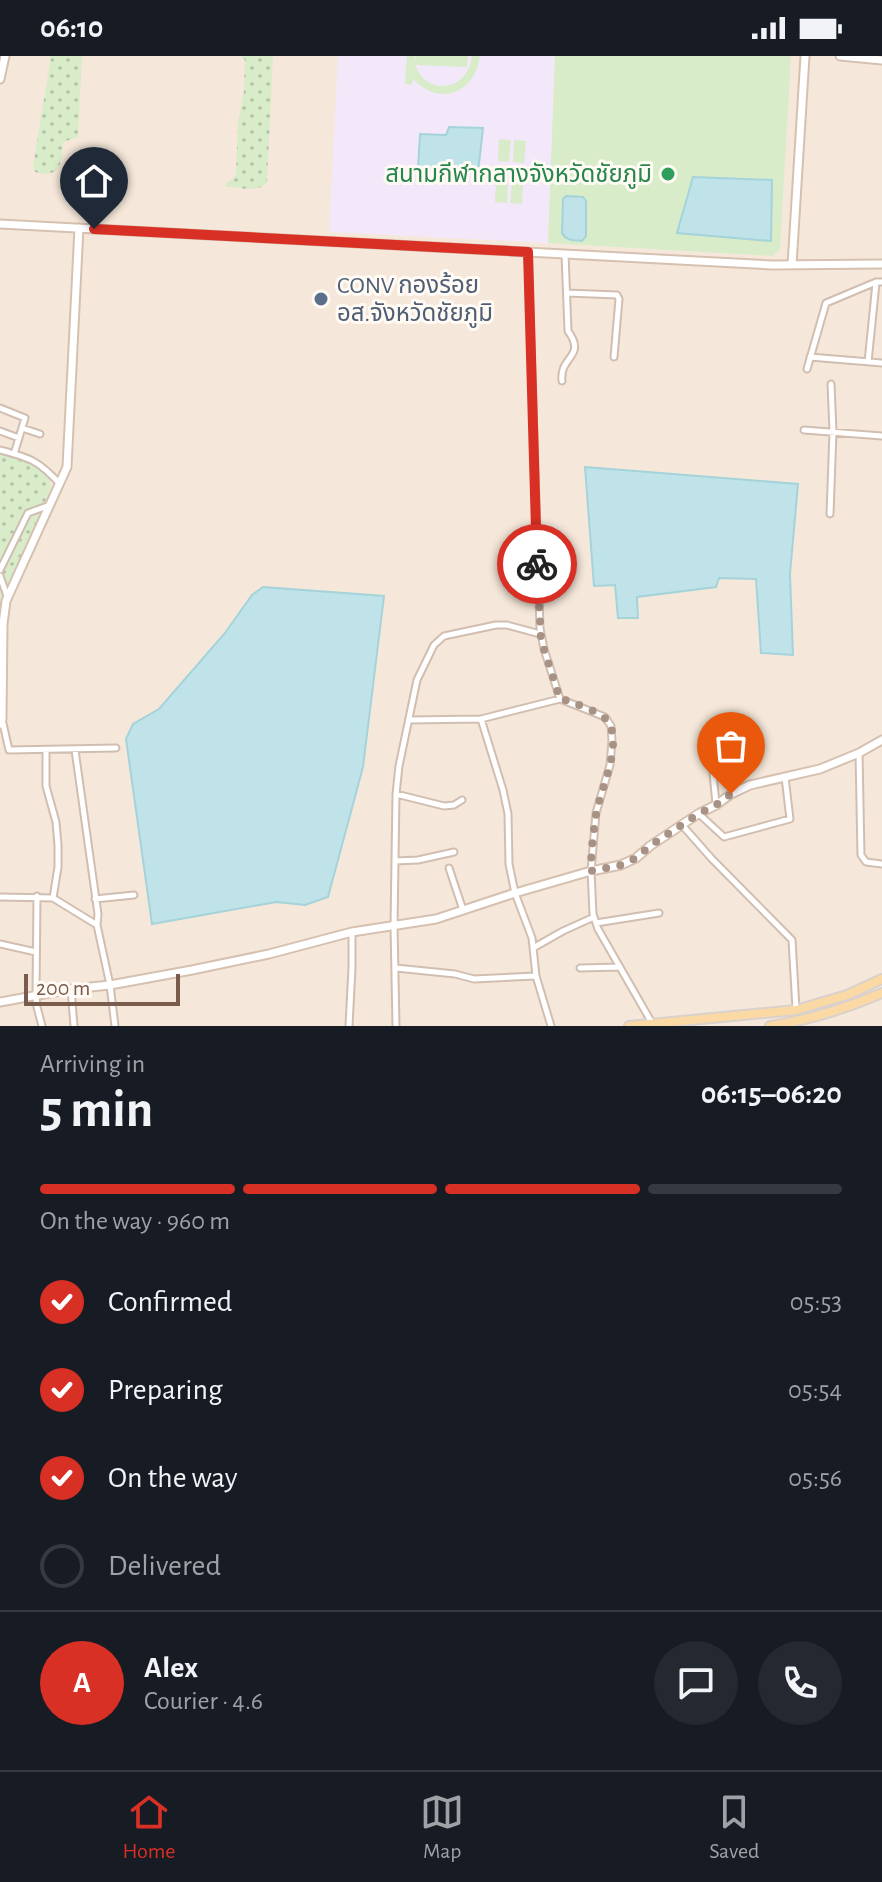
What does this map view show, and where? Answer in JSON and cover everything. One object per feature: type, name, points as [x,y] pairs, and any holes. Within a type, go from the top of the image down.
[{"type":"main road","points":[[629,1026],[796,1010],[847,995],[882,979]]},
{"type":"main road","points":[[770,1026],[825,1015],[882,993]]},
{"type":"street","points":[[1,74],[5,56]]},
{"type":"street","points":[[792,265],[805,56]]},
{"type":"street","points":[[840,56],[882,60]]},
{"type":"street","points":[[0,224],[792,265],[882,264]]},
{"type":"street","points":[[79,228],[67,467],[7,597],[3,624],[1,722],[9,750],[116,748]]},
{"type":"street","points":[[528,252],[540,634],[560,699]]},
{"type":"street","points":[[562,381],[564,364],[575,353],[576,346],[568,331],[565,254]]},
{"type":"street","points":[[807,369],[826,303],[879,282],[868,362]]},
{"type":"street","points":[[567,293],[617,295],[614,357]]},
{"type":"street","points":[[810,357],[882,363]]},
{"type":"street","points":[[830,514],[831,384]]},
{"type":"street","points":[[0,408],[25,418],[14,454]]},
{"type":"street","points":[[22,428],[40,434]]},
{"type":"street","points":[[804,430],[882,436]]},
{"type":"street","points":[[0,431],[19,438]]},
{"type":"street","points":[[0,450],[35,460],[60,485]]},
{"type":"street","points":[[0,570],[28,513],[52,504]]},
{"type":"street","points":[[0,576],[7,597]]},
{"type":"street","points":[[396,1026],[396,794],[417,680],[434,645],[444,636],[496,625],[540,634]]},
{"type":"street","points":[[409,720],[481,719],[560,699],[605,717],[611,726],[612,741],[610,765],[596,813],[591,871],[595,920],[653,1025]]},
{"type":"street","points":[[481,719],[503,790],[508,814],[509,864],[515,893],[532,938],[536,976],[551,1026]]},
{"type":"street","points":[[0,1002],[110,985],[269,954],[352,932],[436,919],[515,893],[621,865],[731,794],[750,785],[820,769],[882,740]]},
{"type":"street","points":[[46,750],[46,786],[56,822],[58,845],[53,898]]},
{"type":"street","points":[[75,750],[97,925],[115,1026]]},
{"type":"street","points":[[859,753],[861,855],[866,862],[882,864]]},
{"type":"street","points":[[713,773],[716,805]]},
{"type":"street","points":[[698,814],[724,837],[790,819],[785,777]]},
{"type":"street","points":[[396,794],[444,806],[462,800]]},
{"type":"street","points":[[682,825],[792,940],[796,1010]]},
{"type":"street","points":[[395,861],[418,860],[454,852]]},
{"type":"street","points":[[449,868],[463,910]]},
{"type":"street","points":[[95,899],[134,895]]},
{"type":"street","points":[[37,896],[36,996],[42,1026]]},
{"type":"street","points":[[0,897],[53,898],[97,925]]},
{"type":"street","points":[[533,948],[563,931],[595,920],[659,913]]},
{"type":"street","points":[[349,1026],[352,932]]},
{"type":"street","points":[[0,944],[36,952]]},
{"type":"street","points":[[580,968],[620,967]]},
{"type":"street","points":[[396,968],[474,979],[536,976]]},
{"type":"street","points":[[71,989],[74,1026]]},
{"type":"shaded area","points":[[0,56],[882,56],[882,1026],[0,1026]]},
{"type":"shaded area","points":[[338,56],[555,56],[548,243],[329,232]]},
{"type":"green space","points":[[51,56],[82,56],[78,137],[63,142],[58,168],[44,174],[35,172],[33,166]]},
{"type":"green space","points":[[241,56],[273,56],[267,182],[254,189],[226,186],[236,174],[238,123],[244,91],[245,60]]},
{"type":"green space","points":[[407,56],[415,56],[416,60],[416,56],[468,56],[467,67],[415,65],[429,82],[447,86],[463,76],[472,56],[480,56],[471,80],[454,92],[444,94],[423,88],[413,79],[412,85],[405,84]]},
{"type":"green space","name":"สนามกีฬากลางจังหวัดชัยภูมิ","points":[[555,56],[791,56],[780,249],[773,256],[548,243]]},
{"type":"green space","points":[[499,139],[511,140],[509,162],[498,161]]},
{"type":"green space","points":[[514,140],[526,141],[524,163],[513,162]]},
{"type":"green space","points":[[496,180],[508,181],[507,203],[495,202]]},
{"type":"green space","points":[[512,182],[523,182],[522,204],[510,203]]},
{"type":"green space","points":[[0,453],[33,462],[49,475],[51,488],[3,599],[0,614]]},
{"type":"water","points":[[449,127],[483,128],[478,173],[418,168],[420,134],[446,135]]},
{"type":"water","points":[[693,177],[772,180],[771,241],[677,233]]},
{"type":"water","points":[[566,196],[583,197],[586,201],[586,236],[582,241],[568,239],[562,233],[563,199]]},
{"type":"water","points":[[585,467],[798,484],[790,574],[793,655],[761,653],[756,579],[719,578],[716,587],[637,597],[638,618],[618,618],[615,585],[594,586]]},
{"type":"water","points":[[263,587],[384,596],[363,767],[328,897],[305,905],[276,902],[152,924],[126,739],[133,724],[159,709],[225,633],[252,595]]},
{"type":"way so far","points":[[537,564],[541,640],[560,699],[605,717],[611,726],[610,765],[596,813],[591,871],[621,865],[636,858],[731,794]]},
{"type":"place","name":"สนามกีฬากลางจังหวัดชัยภูมิ","points":[[668,174]]},
{"type":"place","name":"CONV กองร้อย อส.จังหวัดชัยภูมิ","points":[[321,299]]},
{"type":"route","points":[[94,229],[528,252],[537,564]]}]
